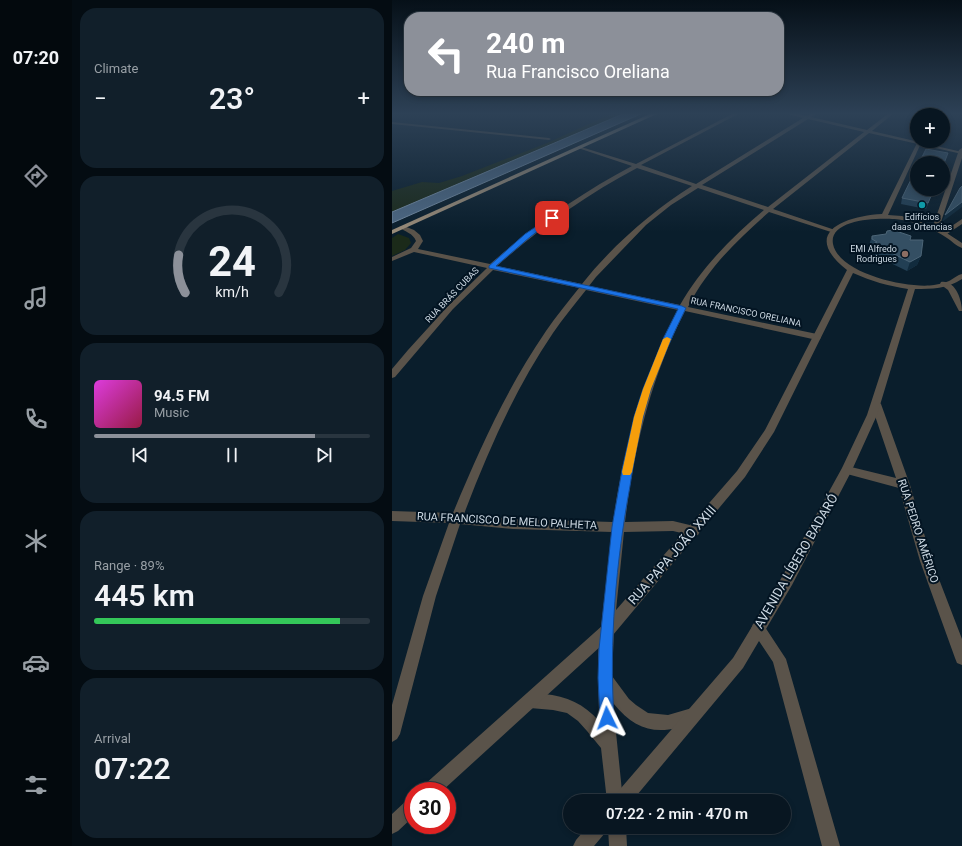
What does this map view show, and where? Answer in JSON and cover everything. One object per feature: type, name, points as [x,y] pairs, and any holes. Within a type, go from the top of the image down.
[{"type":"main road","points":[[392,232],[568,152]]},
{"type":"street","points":[[596,152],[833,231]]},
{"type":"street","name":"RUA BRÁS CUBAS","points":[[392,375],[442,317],[491,267],[528,236],[564,210],[636,166],[662,152]]},
{"type":"street","points":[[392,734],[413,648],[455,518],[481,457],[525,371],[542,343],[583,287],[626,240],[645,223],[698,186],[752,152]]},
{"type":"street","points":[[614,794],[609,745],[605,678],[608,630],[617,527],[630,456],[647,389],[668,337],[682,308],[695,286],[711,266],[738,236],[768,209],[841,152]]},
{"type":"street","points":[[884,217],[914,152]]},
{"type":"street","points":[[936,228],[962,152]]},
{"type":"street","points":[[962,246],[945,233],[920,222],[884,217],[856,219],[844,223],[833,231],[830,236],[829,245],[834,255],[843,264],[876,280],[896,285],[931,287],[944,284],[962,276]]},
{"type":"street","points":[[945,233],[962,221]]},
{"type":"street","points":[[392,259],[413,250],[418,245],[420,238],[416,234],[402,227]]},
{"type":"street","name":"RUA FRANCISCO ORELIANA","points":[[413,250],[817,337]]},
{"type":"street","name":"RUA PAPA JOÃO XXIII","points":[[440,782],[608,630],[694,531],[740,474],[768,432],[852,269]]},
{"type":"street","points":[[944,284],[951,290],[962,309]]},
{"type":"street","name":"AVENIDA LÍBERO BADARÓ","points":[[627,794],[738,663],[787,581],[847,470],[876,404],[912,287]]},
{"type":"street","name":"RUA PEDRO AMÉRICO","points":[[876,404],[904,485],[926,562],[962,658]]},
{"type":"street","points":[[847,470],[904,485]]},
{"type":"street","name":"RUA FRANCISCO DE MELO PALHETA","points":[[392,516],[455,518],[513,524],[617,527],[673,526],[694,531]]},
{"type":"street","points":[[758,629],[779,659],[831,846]]},
{"type":"street","points":[[605,678],[618,698],[632,712],[652,723],[669,724],[692,716]]},
{"type":"street","points":[[530,701],[554,703],[574,708],[590,723],[609,745]]},
{"type":"street","points":[[392,825],[404,814]]},
{"type":"street","points":[[582,846],[592,834]]},
{"type":"street","points":[[617,834],[618,846]]},
{"type":"green space","points":[[523,152],[532,152],[392,212],[392,191],[422,182],[439,183],[462,176]]},
{"type":"green space","points":[[398,234],[409,238],[411,243],[405,250],[392,256],[392,238]]},
{"type":"water","points":[[532,152],[553,152],[392,223],[392,212]]},
{"type":"building","points":[[924,152],[948,153],[947,156],[922,156]]},
{"type":"building","points":[[910,181],[910,196],[931,196],[928,203],[902,198]]},
{"type":"building","points":[[962,186],[962,202],[945,215],[960,188]]},
{"type":"building","points":[[893,230],[911,236],[910,240],[923,240],[921,256],[910,262],[873,244],[877,242],[872,239],[872,236],[886,234],[887,231]]},
{"type":"slow traffic","points":[[627,472],[639,417],[647,389],[667,339]]},
{"type":"place","name":"Edifícios daas Ortencias","points":[[922,205]]},
{"type":"place","name":"EMI Alfredo Rodrigues","points":[[905,254]]},
{"type":"route","points":[[552,218],[491,267],[682,308],[668,337],[647,389],[627,470],[617,527],[605,649],[607,718]]}]
